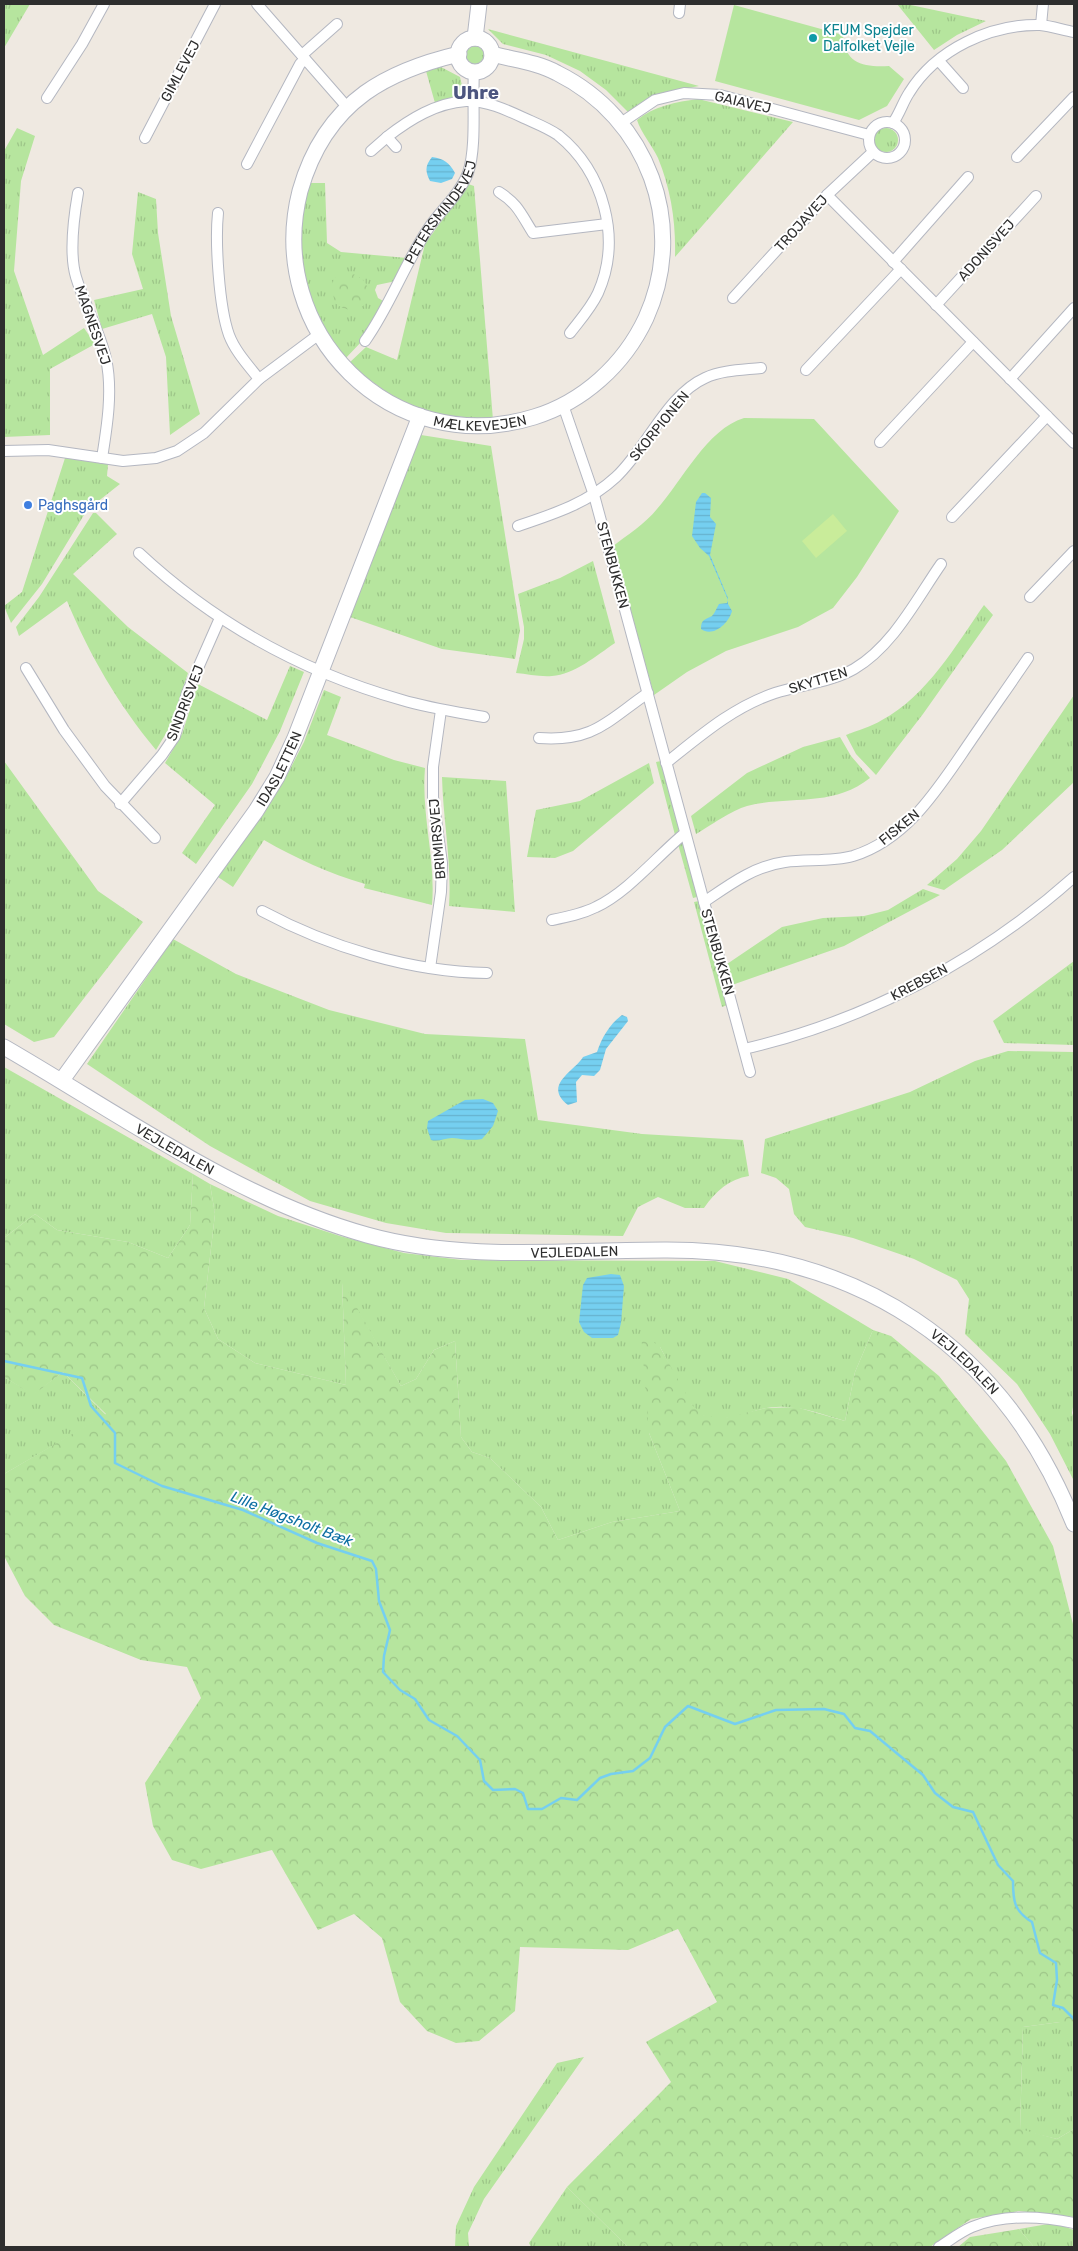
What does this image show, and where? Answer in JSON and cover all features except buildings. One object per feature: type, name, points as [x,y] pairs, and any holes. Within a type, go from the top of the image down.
[{"type":"street","points":[[47,98],[82,44],[104,4]]},
{"type":"street","name":"GIMLEVEJ","points":[[144,138],[215,4]]},
{"type":"street","points":[[257,4],[348,108]]},
{"type":"street","points":[[474,38],[479,4]]},
{"type":"street","points":[[1042,25],[1043,4]]},
{"type":"street","points":[[247,164],[304,57],[337,24]]},
{"type":"street","points":[[893,123],[910,92],[926,71],[938,61],[986,33],[1004,28],[1042,25],[1074,32]]},
{"type":"street","points":[[474,38],[488,44],[492,54],[490,62],[485,68],[474,71],[463,66],[459,54],[464,43],[474,38]]},
{"type":"street","name":"MÆLKEVEJEN","points":[[459,54],[411,67],[364,94],[348,108],[321,141],[311,158],[298,202],[293,229],[298,283],[306,309],[318,335],[342,366],[365,387],[391,404],[420,416],[451,423],[498,424],[528,419],[563,405],[586,391],[607,373],[626,352],[640,329],[659,284],[663,250],[658,196],[641,153],[622,123],[587,90],[555,71],[528,61],[492,54]]},
{"type":"street","points":[[938,61],[963,88]]},
{"type":"street","name":"PETERSMINDEVEJ","points":[[365,342],[382,318],[406,266],[428,230],[467,175],[471,159],[474,71]]},
{"type":"street","name":"GAIAVEJ","points":[[622,123],[656,100],[684,93],[720,95],[870,135]]},
{"type":"street","points":[[1017,158],[1074,97]]},
{"type":"street","points":[[371,151],[412,118],[439,107],[473,101],[515,114],[557,135],[588,169],[600,192],[608,224],[608,258],[601,285],[589,310],[570,333]]},
{"type":"street","points":[[893,123],[904,134],[901,150],[887,158],[873,152],[869,144],[870,135],[876,125],[893,123]]},
{"type":"street","points":[[387,137],[396,147]]},
{"type":"street","name":"TROJAVEJ","points":[[734,298],[827,195],[873,152]]},
{"type":"street","points":[[806,370],[897,266],[968,176]]},
{"type":"street","points":[[499,192],[512,200],[521,211],[533,233],[608,224]]},
{"type":"street","name":"MAGNESVEJ","points":[[78,193],[75,221],[75,275],[106,358],[109,375],[106,436],[102,458]]},
{"type":"street","points":[[827,195],[1074,443]]},
{"type":"street","name":"ADONISVEJ","points":[[936,305],[1036,196]]},
{"type":"street","points":[[218,213],[216,232],[228,334],[235,348],[259,379]]},
{"type":"street","points":[[1010,379],[1074,308]]},
{"type":"street","points":[[4,451],[48,450],[102,458],[141,461],[177,451],[204,433],[259,379],[318,335]]},
{"type":"street","points":[[880,442],[973,342]]},
{"type":"street","name":"SKORPIONEN","points":[[594,495],[617,476],[640,451],[679,396],[692,385],[721,373],[761,368]]},
{"type":"street","name":"STENBUKKEN","points":[[563,405],[594,495],[750,1072]]},
{"type":"street","name":"IDASLETTEN","points":[[62,1080],[256,811],[277,777],[322,672],[420,416]]},
{"type":"street","points":[[952,517],[1047,416]]},
{"type":"street","points":[[518,526],[558,513],[594,495]]},
{"type":"street","points":[[1030,597],[1074,551]]},
{"type":"street","points":[[138,553],[180,589],[220,618],[264,644],[322,672],[402,700],[441,710],[484,717]]},
{"type":"street","name":"SKYTTEN","points":[[666,763],[715,724],[744,706],[774,694],[831,678],[860,664],[890,638],[941,564]]},
{"type":"street","name":"SINDRISVEJ","points":[[120,804],[162,755],[174,736],[187,693],[220,618]]},
{"type":"street","name":"FISKEN","points":[[704,902],[760,868],[783,862],[852,856],[873,848],[894,834],[913,818],[935,793],[1028,658]]},
{"type":"street","points":[[26,668],[64,730],[120,804],[155,838]]},
{"type":"street","points":[[539,738],[565,738],[586,734],[606,725],[648,694]]},
{"type":"street","name":"BRIMIRSVEJ","points":[[430,968],[441,892],[442,864],[433,797],[433,767],[441,710]]},
{"type":"street","points":[[552,920],[580,914],[598,907],[620,892],[685,833]]},
{"type":"street","name":"KREBSEN","points":[[744,1049],[830,1023],[891,998],[982,948],[1051,897],[1074,877]]},
{"type":"street","points":[[262,911],[297,928],[348,946],[430,968],[487,973]]},
{"type":"street","name":"VEJLEDALEN","points":[[4,1048],[232,1180],[278,1202],[368,1236],[416,1246],[470,1251],[666,1250],[716,1252],[783,1262],[823,1274],[858,1288],[886,1303],[941,1339],[982,1376],[1011,1409],[1034,1441],[1062,1494],[1074,1524]]},
{"type":"street","points":[[939,2247],[971,2227],[1006,2217],[1036,2218],[1074,2223]]},
{"type":"green space","points":[[4,4],[30,4],[4,48]]},
{"type":"green space","points":[[897,4],[906,4],[986,21],[957,35],[934,50]]},
{"type":"green space","points":[[734,5],[843,35],[848,53],[857,62],[872,66],[889,66],[904,79],[887,106],[859,120],[715,81]]},
{"type":"green space","points":[[488,29],[699,86],[662,93],[628,112],[606,90],[580,71],[546,55],[503,44]]},
{"type":"green space","points":[[471,46],[479,46],[484,51],[482,62],[471,64],[466,59],[466,51]]},
{"type":"green space","points":[[441,67],[460,77],[465,98],[435,103],[426,71]]},
{"type":"green space","points":[[698,99],[793,122],[675,257],[675,231],[666,182],[658,158],[637,120],[658,108]]},
{"type":"green space","points":[[17,128],[35,136],[21,181],[14,271],[43,355],[84,328],[95,344],[50,369],[50,435],[4,437],[4,151]]},
{"type":"green space","points":[[886,128],[894,132],[898,140],[894,148],[886,152],[878,148],[874,140],[878,132]]},
{"type":"green space","points":[[307,183],[325,183],[327,243],[341,252],[407,258],[396,281],[377,285],[375,290],[378,298],[385,302],[363,340],[344,360],[310,305],[297,252]]},
{"type":"green space","points":[[468,184],[474,186],[493,420],[433,414],[403,404],[348,364],[366,347],[397,360],[425,244]]},
{"type":"green space","points":[[138,192],[156,199],[158,233],[171,316],[200,414],[170,435],[166,357],[152,314],[102,329],[94,300],[143,289],[132,254]]},
{"type":"green space","points":[[343,273],[358,276],[367,287],[370,297],[359,308],[345,309],[335,303],[332,285],[335,278]]},
{"type":"green space","points":[[744,418],[814,419],[899,511],[857,577],[833,608],[798,627],[726,651],[687,672],[654,695],[612,547],[652,514],[696,457],[718,433]]},
{"type":"green space","points":[[421,435],[491,446],[520,630],[515,659],[442,649],[350,617]]},
{"type":"green space","points":[[65,458],[108,464],[107,476],[120,484],[87,510],[42,584],[11,623],[4,606],[22,592]]},
{"type":"green space","points":[[93,513],[96,513],[117,534],[73,574],[128,627],[188,673],[171,725],[156,750],[129,715],[106,679],[85,641],[67,601],[19,636],[16,627],[39,597]]},
{"type":"green space","points":[[833,514],[847,531],[816,558],[802,541]]},
{"type":"green space","points":[[593,561],[615,643],[585,664],[560,675],[543,676],[516,673],[524,639],[524,627],[518,594],[560,578]]},
{"type":"green space","points":[[984,605],[993,615],[923,714],[876,775],[856,754],[846,735],[869,727],[898,710],[913,698],[927,684],[951,653]]},
{"type":"green space","points":[[290,666],[304,672],[280,731],[252,784],[196,864],[182,853],[215,805],[165,763],[182,734],[198,684],[267,720]]},
{"type":"green space","points":[[324,690],[341,697],[327,735],[394,760],[425,768],[425,803],[433,888],[432,905],[364,888],[365,884],[313,865],[264,840],[233,887],[218,877],[287,775],[304,742]]},
{"type":"green space","points":[[1074,695],[1074,782],[1002,850],[944,890],[927,885],[957,859],[981,831]]},
{"type":"green space","points":[[840,737],[851,756],[870,778],[856,787],[826,797],[747,806],[696,834],[691,816],[747,773],[803,747]]},
{"type":"green space","points":[[4,761],[98,891],[143,922],[54,1037],[34,1042],[4,1024]]},
{"type":"green space","points":[[661,761],[679,830],[675,835],[656,762]]},
{"type":"green space","points":[[649,763],[654,783],[573,851],[555,858],[527,857],[536,810],[580,801]]},
{"type":"green space","points":[[442,777],[506,781],[515,912],[449,906],[450,890]]},
{"type":"green space","points":[[680,842],[683,843],[697,897],[693,898],[678,844]]},
{"type":"green space","points":[[923,889],[940,895],[844,946],[732,985],[727,964],[782,927],[823,918],[864,916],[888,910]]},
{"type":"green space","points":[[699,901],[727,1005],[722,1007],[694,902]]},
{"type":"green space","points":[[173,939],[236,974],[329,1010],[425,1034],[525,1039],[538,1120],[642,1134],[743,1140],[749,1176],[729,1183],[713,1196],[704,1208],[685,1208],[658,1197],[638,1207],[623,1236],[446,1233],[386,1223],[310,1201],[210,1146],[87,1064]]},
{"type":"green space","points":[[1074,961],[1074,1045],[1004,1043],[993,1021]]},
{"type":"green space","points":[[1008,1051],[1074,1052],[1074,1401],[1072,1413],[1074,1419],[1074,1481],[1050,1434],[1017,1384],[965,1334],[969,1299],[957,1280],[914,1259],[853,1238],[805,1227],[794,1214],[789,1189],[776,1178],[761,1173],[765,1139],[910,1092],[975,1061]]},
{"type":"green space","points":[[4,1067],[193,1174],[190,1225],[168,1258],[128,1242],[57,1230],[35,1214],[4,1238]]},
{"type":"green space","points":[[193,1174],[210,1184],[215,1214],[204,1308],[218,1339],[255,1363],[346,1385],[342,1281],[401,1386],[416,1379],[434,1350],[455,1341],[461,1437],[472,1452],[490,1458],[541,1507],[558,1540],[612,1522],[680,1511],[649,1433],[641,1333],[660,1347],[692,1405],[703,1415],[724,1418],[766,1408],[796,1407],[845,1421],[855,1372],[873,1330],[891,1336],[939,1376],[1006,1461],[1053,1546],[1074,1628],[1074,2022],[1023,2027],[1020,2129],[1057,2139],[1074,2129],[1074,2217],[1019,2211],[971,2219],[930,2247],[628,2247],[567,2187],[671,2082],[646,2042],[717,2002],[678,1929],[628,1950],[520,1947],[515,2011],[479,2041],[456,2043],[427,2031],[400,2002],[382,1938],[354,1914],[318,1930],[272,1850],[201,1869],[172,1860],[153,1826],[145,1783],[201,1698],[187,1667],[141,1660],[54,1625],[25,1596],[4,1556],[4,1474],[106,1414],[63,1372],[33,1395],[4,1377],[4,1238],[35,1214],[57,1230],[128,1242],[168,1258],[190,1225]]},
{"type":"green space","points":[[210,1184],[278,1216],[340,1236],[404,1253],[462,1260],[715,1261],[788,1279],[873,1330],[855,1372],[845,1421],[804,1409],[783,1407],[772,1407],[724,1418],[702,1415],[684,1394],[660,1347],[649,1433],[680,1511],[612,1522],[558,1540],[541,1507],[490,1458],[472,1452],[461,1437],[455,1341],[434,1350],[416,1379],[401,1386],[342,1283],[346,1385],[255,1363],[218,1339],[204,1308],[215,1214]]},
{"type":"green space","points":[[63,1372],[106,1415],[4,1474],[4,1377],[33,1394]]},
{"type":"green space","points":[[1074,2022],[1074,2129],[1057,2139],[1020,2130],[1023,2027]]},
{"type":"green space","points":[[584,2057],[484,2199],[468,2233],[469,2247],[455,2247],[456,2226],[474,2187],[557,2063]]},
{"type":"green space","points":[[567,2187],[628,2247],[531,2247],[529,2243]]},
{"type":"green space","points":[[1054,2223],[1074,2230],[1074,2247],[1034,2247],[1019,2229]]},
{"type":"green space","points":[[1019,2229],[1034,2247],[958,2247],[970,2237]]},
{"type":"water","points":[[432,157],[443,160],[451,166],[455,173],[452,179],[441,183],[430,181],[426,169]]},
{"type":"water","points":[[702,493],[711,498],[710,517],[716,524],[710,555],[728,600],[709,556],[700,548],[692,536],[696,502]]},
{"type":"water","points":[[728,600],[732,611],[728,620],[720,628],[710,632],[701,629],[705,619],[712,616],[719,604],[727,603]]},
{"type":"water","points":[[622,1015],[627,1017],[628,1021],[606,1049],[600,1070],[594,1076],[582,1075],[576,1082],[577,1102],[568,1105],[561,1098],[558,1091],[559,1085],[583,1057],[597,1052],[607,1031]]},
{"type":"water","points":[[483,1099],[493,1103],[498,1111],[493,1126],[482,1139],[452,1138],[437,1141],[431,1140],[427,1128],[428,1121],[465,1100]]},
{"type":"water","points":[[611,1274],[620,1275],[624,1286],[621,1323],[618,1335],[613,1338],[592,1338],[584,1332],[579,1322],[583,1285],[587,1278]]},
{"type":"waterway","name":"Lille Høgsholt Bæk","points":[[4,1361],[82,1378],[91,1406],[115,1433],[115,1463],[162,1486],[243,1510],[317,1543],[372,1561],[376,1569],[379,1601],[390,1630],[384,1656],[383,1672],[400,1690],[415,1699],[429,1720],[457,1736],[480,1760],[484,1781],[493,1790],[515,1789],[523,1793],[528,1809],[542,1809],[561,1798],[577,1800],[600,1778],[611,1774],[633,1771],[650,1758],[665,1727],[688,1706],[735,1724],[776,1710],[824,1709],[844,1714],[855,1728],[870,1731],[923,1775],[935,1793],[953,1807],[973,1812],[998,1865],[1013,1881],[1014,1900],[1021,1914],[1032,1922],[1040,1953],[1056,1963],[1057,1980],[1053,2005],[1063,2008],[1074,2019]]},
{"type":"place","name":"KFUM Spejder Dalfolket Vejle","points":[[813,38]]},
{"type":"place","name":"Paghsgård","points":[[28,505]]},
{"type":"district","name":"Uhre","points":[[476,92]]}]
